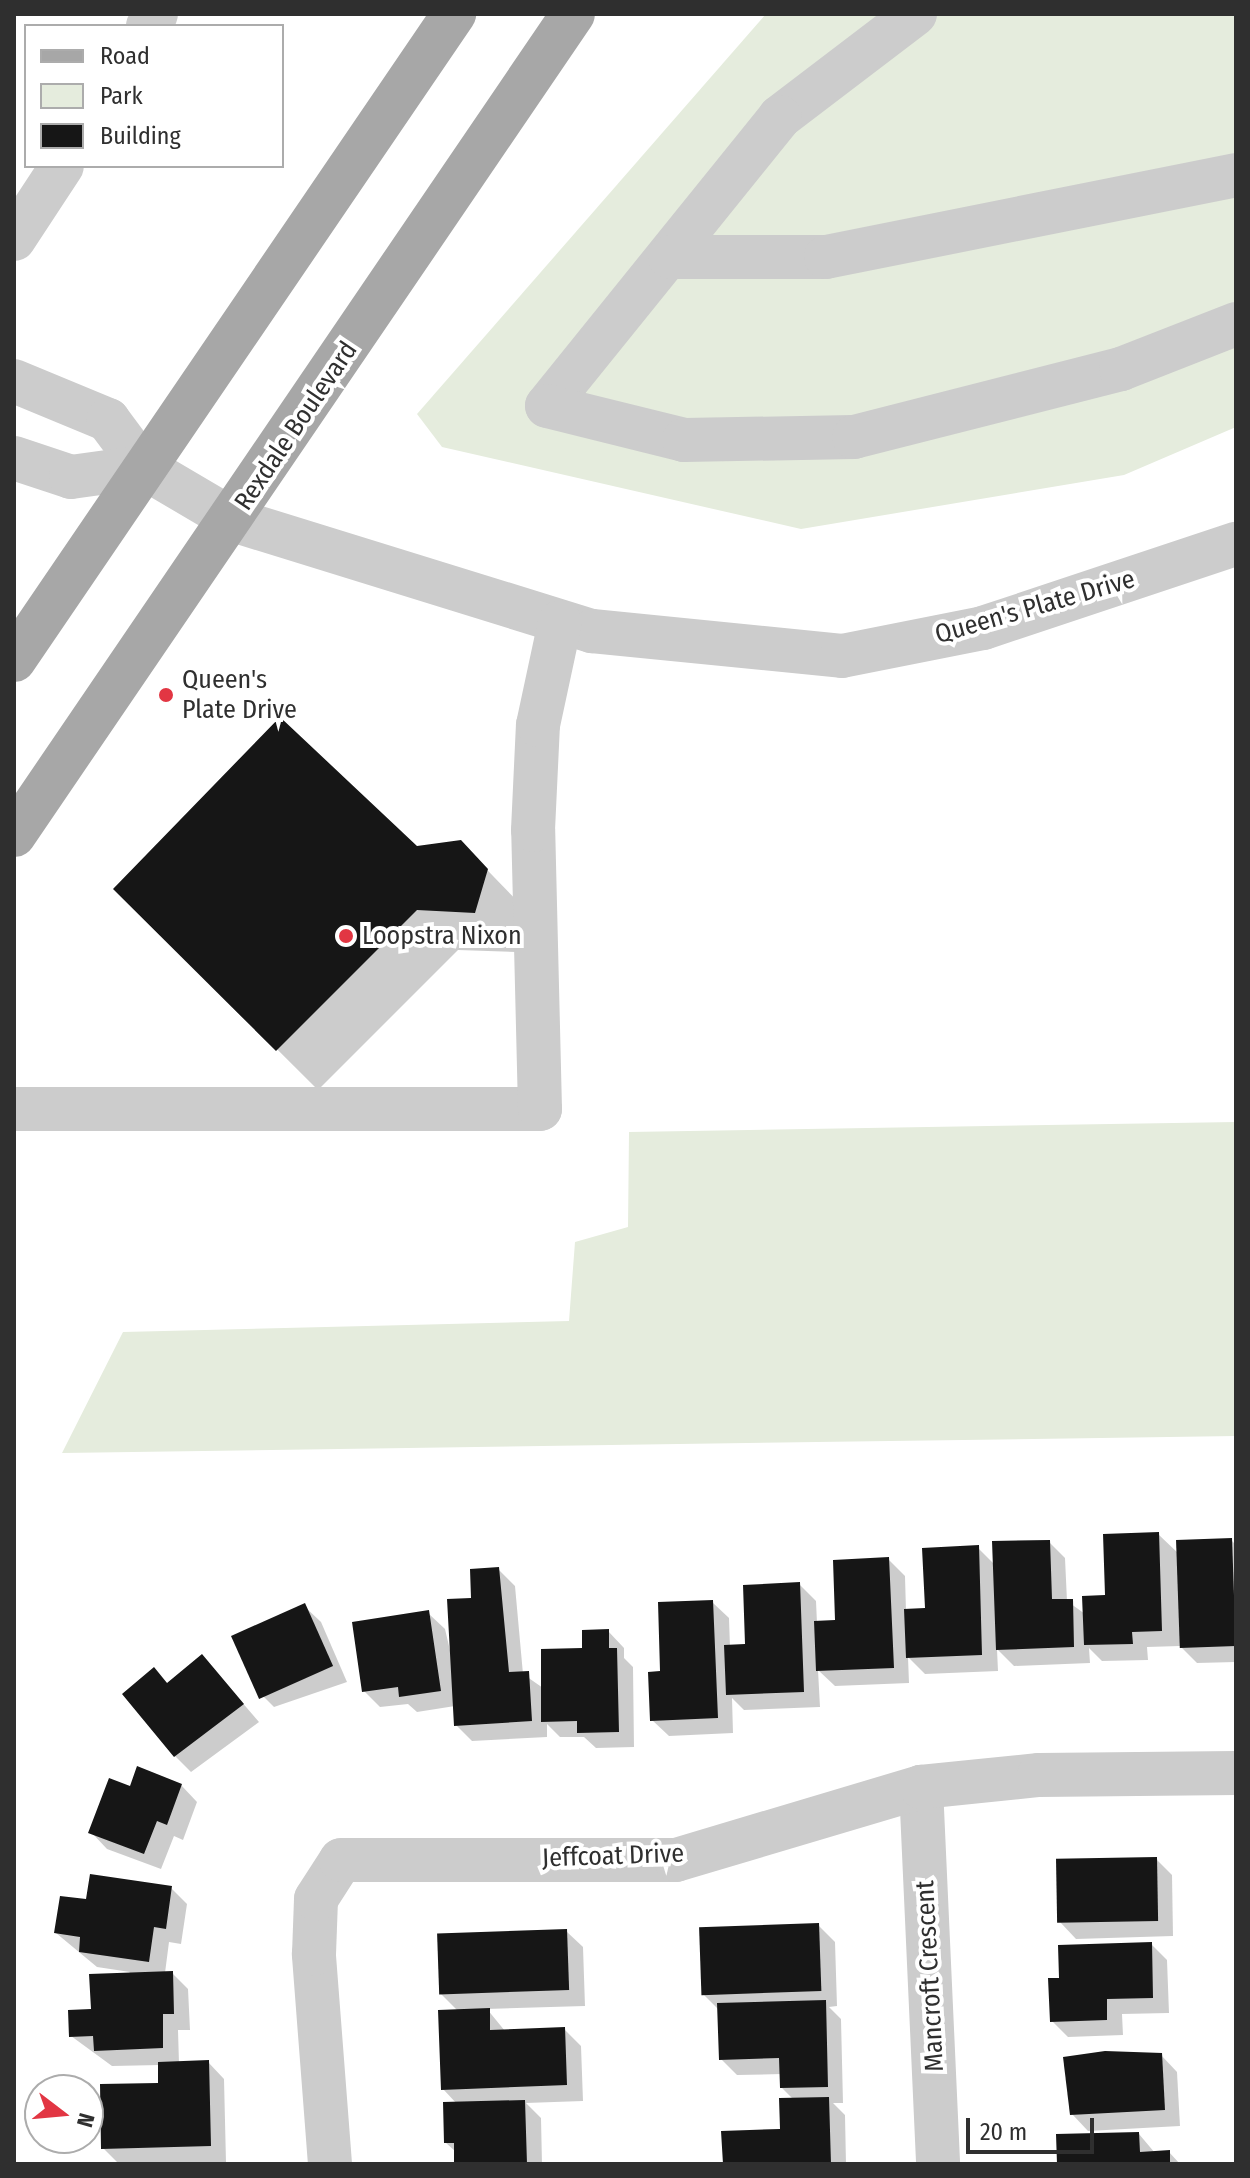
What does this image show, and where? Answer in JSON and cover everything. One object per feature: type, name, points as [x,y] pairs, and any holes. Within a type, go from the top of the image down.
[{"type":"main road","points":[[14,660],[454,14]]},
{"type":"main road","name":"Rexdale Boulevard","points":[[14,835],[233,520],[572,15]]},
{"type":"street","points":[[915,14],[780,117],[547,406],[684,440],[854,437],[1121,369],[1236,324]]},
{"type":"street","points":[[14,239],[61,168]]},
{"type":"street","points":[[670,257],[826,257],[1236,175]]},
{"type":"street","name":"Queen's Plate Drive","points":[[14,381],[108,420],[143,467],[233,520],[592,631],[842,656],[983,628],[1236,544]]},
{"type":"street","points":[[14,458],[71,477],[143,467]]},
{"type":"street","points":[[14,1109],[540,1109],[535,800],[538,725],[560,622]]},
{"type":"street","name":"Jeffcoat Drive","points":[[330,2164],[314,1954],[316,1899],[341,1860],[676,1860],[921,1787],[1039,1775],[1236,1773]]},
{"type":"street","name":"Mancroft Crescent","points":[[921,1787],[938,2164]]},
{"type":"green space","points":[[766,14],[1236,14],[1236,427],[1124,475],[801,529],[442,447],[417,414]]},
{"type":"green space","points":[[1236,1122],[1236,1436],[62,1453],[123,1332],[569,1321],[575,1242],[628,1227],[629,1132]]},
{"type":"building","points":[[280,717],[417,846],[461,840],[488,869],[475,913],[417,910],[276,1051],[113,889]]},
{"type":"building","points":[[1159,1532],[1162,1631],[1132,1632],[1133,1644],[1084,1645],[1082,1596],[1105,1595],[1103,1534]]},
{"type":"building","points":[[1232,1538],[1236,1646],[1180,1648],[1176,1540]]},
{"type":"building","points":[[1050,1540],[1052,1599],[1073,1599],[1074,1647],[996,1650],[992,1541]]},
{"type":"building","points":[[979,1545],[982,1655],[906,1658],[904,1609],[925,1608],[922,1548]]},
{"type":"building","points":[[889,1557],[894,1668],[816,1671],[814,1621],[835,1620],[833,1560]]},
{"type":"building","points":[[499,1567],[509,1672],[529,1671],[532,1721],[454,1726],[447,1599],[471,1598],[470,1569]]},
{"type":"building","points":[[800,1582],[804,1692],[726,1695],[724,1645],[745,1644],[743,1585]]},
{"type":"building","points":[[713,1600],[718,1718],[650,1721],[648,1672],[660,1671],[658,1602]]},
{"type":"building","points":[[305,1603],[333,1666],[259,1699],[231,1636]]},
{"type":"building","points":[[429,1610],[441,1691],[399,1697],[398,1687],[362,1692],[352,1622]]},
{"type":"building","points":[[609,1629],[609,1648],[617,1648],[619,1732],[577,1733],[577,1721],[541,1722],[541,1649],[582,1648],[582,1630]]},
{"type":"building","points":[[202,1654],[244,1704],[174,1757],[122,1694],[154,1667],[167,1683]]},
{"type":"building","points":[[137,1766],[182,1784],[167,1825],[157,1821],[144,1854],[88,1833],[109,1778],[130,1786]]},
{"type":"building","points":[[1157,1857],[1158,1921],[1057,1923],[1056,1859]]},
{"type":"building","points":[[90,1874],[172,1886],[166,1929],[154,1927],[149,1962],[79,1952],[80,1937],[54,1933],[60,1896],[86,1899]]},
{"type":"building","points":[[819,1923],[821,1991],[701,1995],[699,1927]]},
{"type":"building","points":[[567,1929],[569,1990],[439,1994],[437,1934]]},
{"type":"building","points":[[1152,1942],[1153,1998],[1107,1999],[1107,2020],[1050,2022],[1048,1978],[1059,1978],[1058,1945]]},
{"type":"building","points":[[173,1971],[174,2014],[163,2014],[163,2048],[94,2051],[93,2036],[69,2037],[68,2010],[91,2009],[89,1974]]},
{"type":"building","points":[[826,2000],[828,2087],[780,2088],[779,2058],[719,2060],[717,2003]]},
{"type":"building","points":[[490,2008],[490,2030],[565,2027],[567,2085],[441,2090],[438,2010]]},
{"type":"building","points":[[1105,2051],[1162,2053],[1165,2110],[1070,2115],[1063,2057]]},
{"type":"building","points":[[209,2060],[211,2146],[104,2149],[104,2084],[158,2083],[158,2062]]},
{"type":"building","points":[[829,2097],[831,2164],[723,2164],[721,2131],[780,2129],[779,2098]]},
{"type":"building","points":[[525,2100],[527,2164],[454,2164],[454,2143],[444,2143],[443,2102]]},
{"type":"building","points":[[1139,2132],[1140,2152],[1170,2150],[1170,2164],[1057,2164],[1056,2134]]},
{"type":"place","name":"Queen's Plate Drive","points":[[166,695]]},
{"type":"place","name":"Loopstra Nixon","points":[[346,936]]}]
